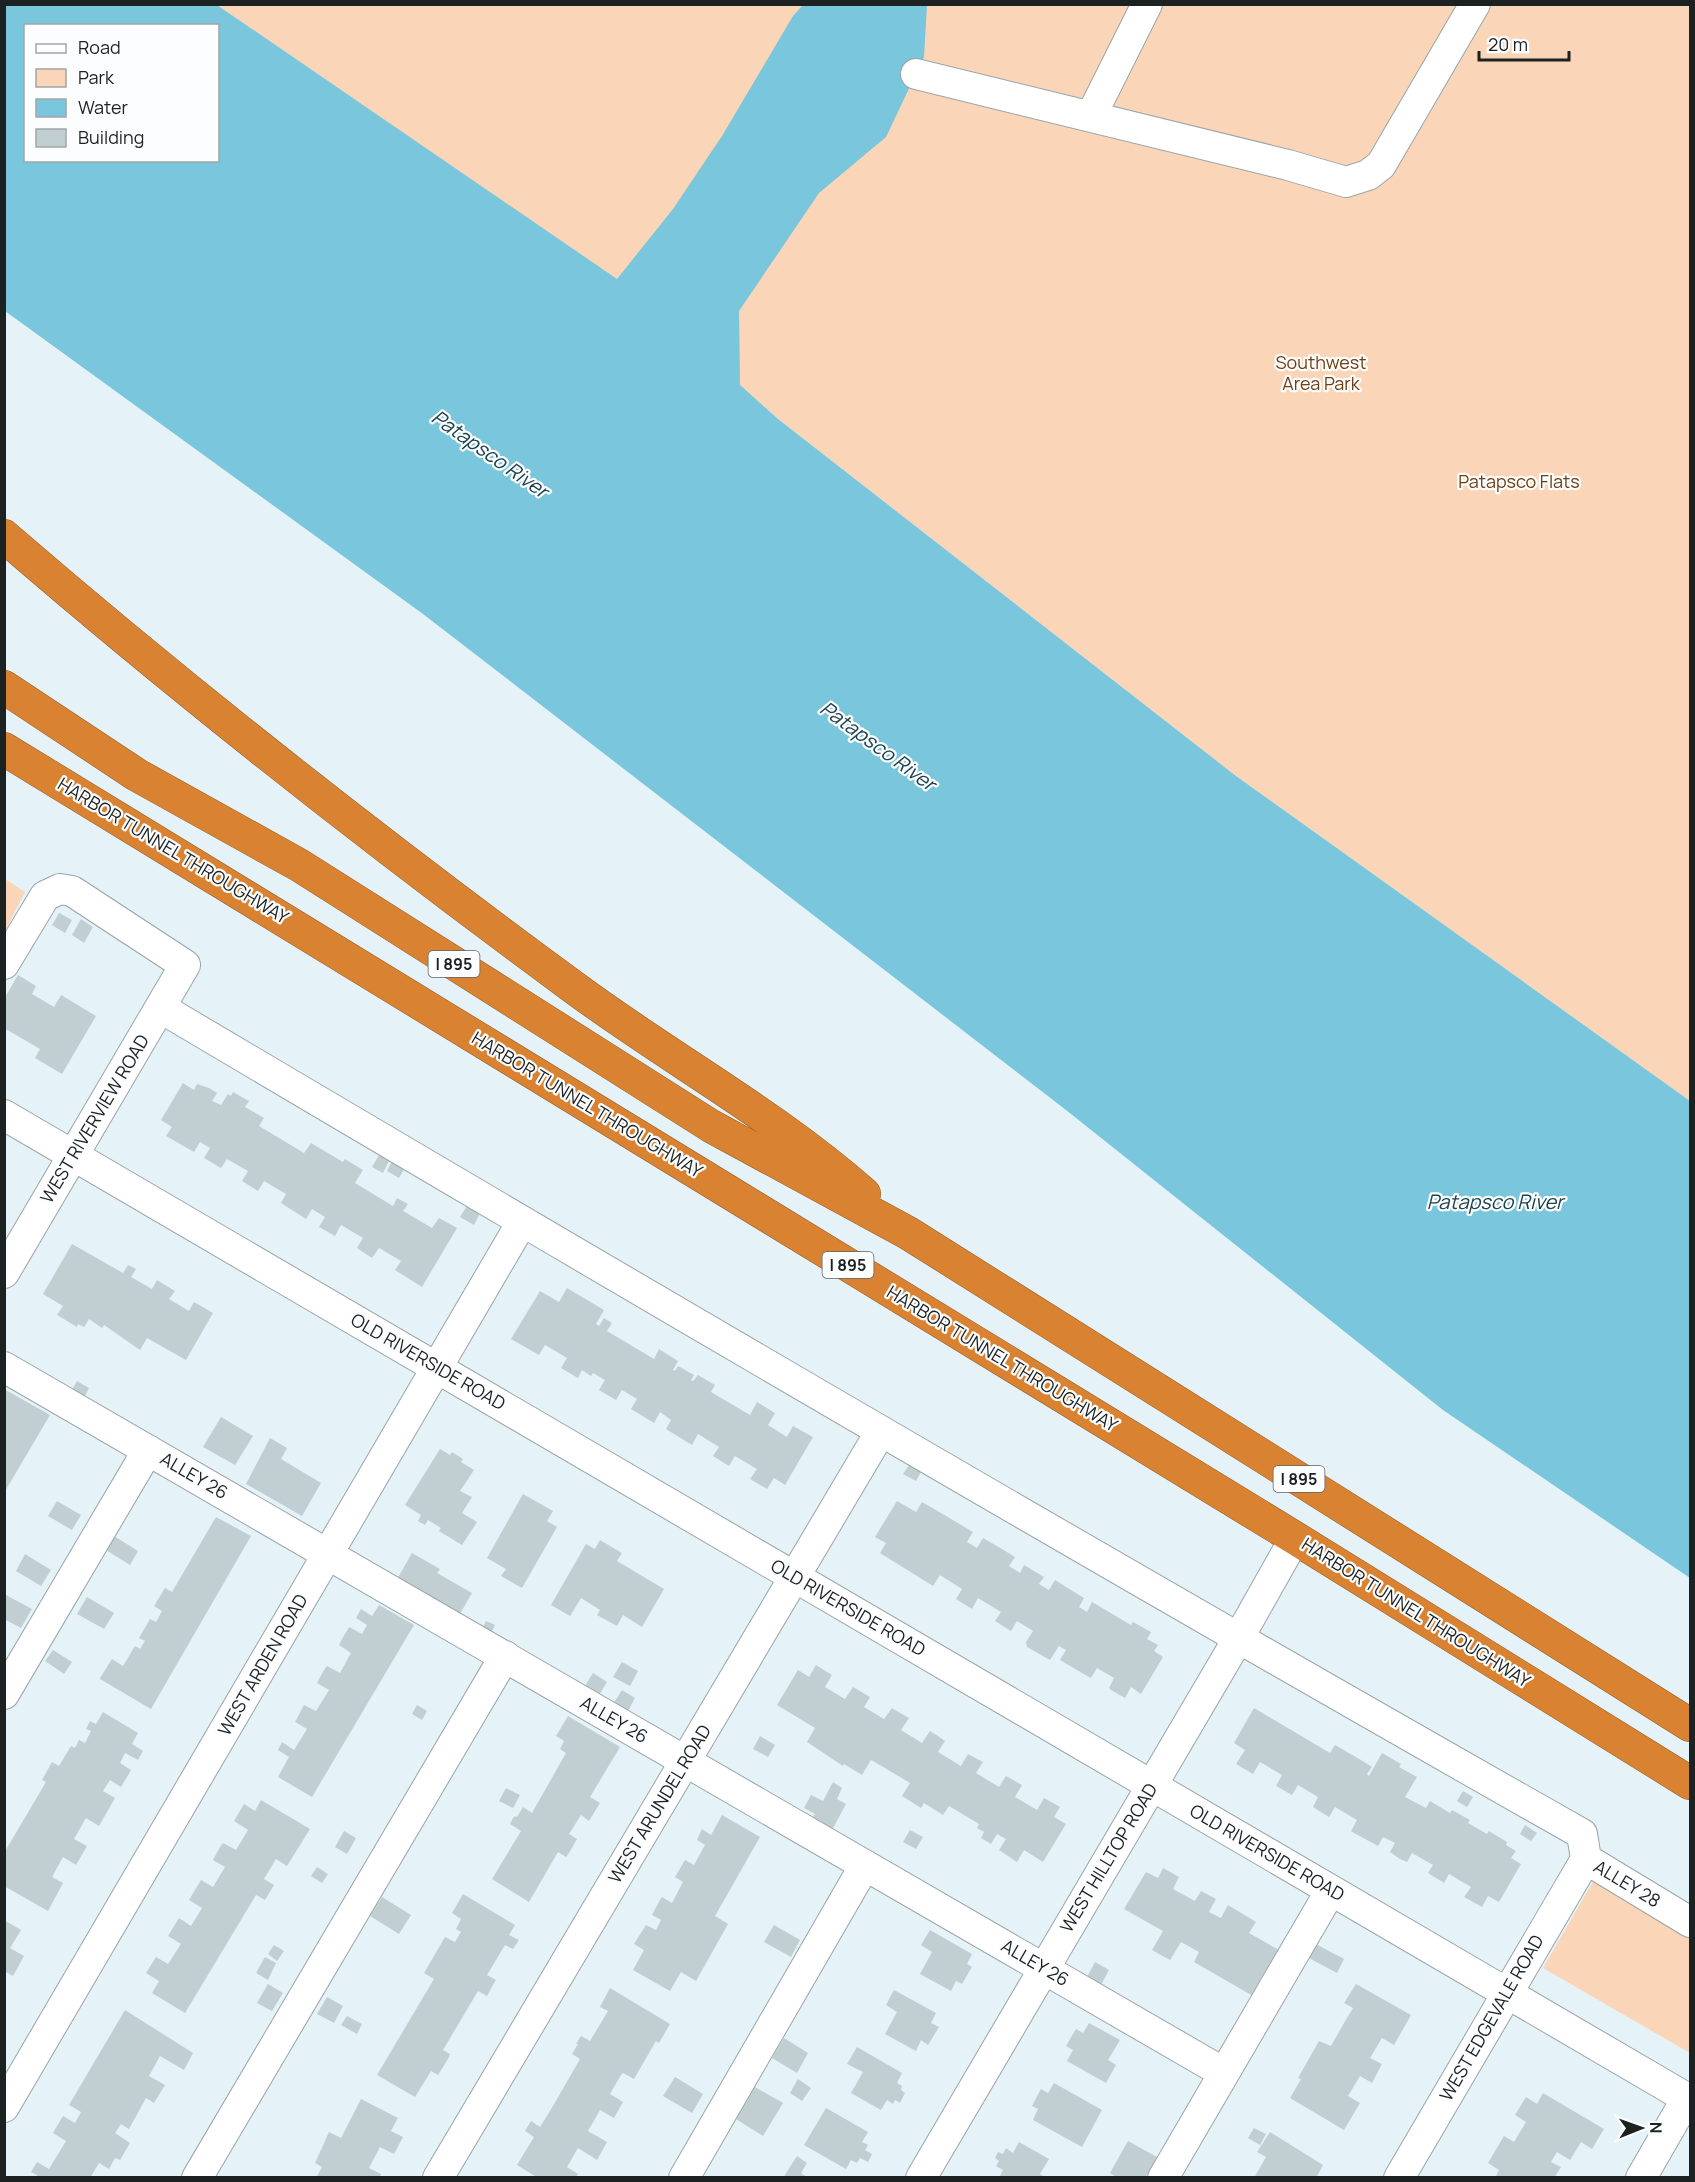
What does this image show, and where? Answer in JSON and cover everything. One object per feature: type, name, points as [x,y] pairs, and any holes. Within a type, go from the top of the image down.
[{"type":"highway","points":[[4,536],[307,786],[578,991],[826,1161],[908,1233]]},
{"type":"highway","name":"I 895","points":[[4,687],[137,775],[299,865],[711,1126],[908,1233],[1690,1725]]},
{"type":"highway","name":"HARBOR TUNNEL THROUGHWAY","points":[[4,749],[1295,1538],[1690,1783]]},
{"type":"street","points":[[1091,116],[1146,4]]},
{"type":"street","points":[[916,74],[1288,165],[1346,182],[1368,175],[1381,165],[1475,4]]},
{"type":"street","name":"WEST RIVERVIEW ROAD","points":[[4,964],[45,896],[60,889],[72,891],[185,965],[4,1272]]},
{"type":"street","name":"ALLEY 28","points":[[161,1008],[522,1222],[1238,1639],[1584,1846],[1690,1922]]},
{"type":"street","name":"OLD RIVERSIDE ROAD","points":[[4,1115],[1689,2099]]},
{"type":"street","name":"WEST ARDEN ROAD","points":[[4,2107],[522,1222]]},
{"type":"street","name":"ALLEY 26","points":[[4,1367],[1224,2073]]},
{"type":"street","name":"WEST ARUNDEL ROAD","points":[[438,2178],[881,1431]]},
{"type":"street","points":[[4,1694],[148,1450]]},
{"type":"street","name":"WEST HILLTOP ROAD","points":[[921,2178],[1295,1538]]},
{"type":"street","points":[[197,2178],[505,1656]]},
{"type":"street","name":"WEST EDGEVALE ROAD","points":[[1399,2178],[1507,1993],[1584,1846]]},
{"type":"street","points":[[684,2178],[866,1865]]},
{"type":"street","points":[[1163,2178],[1331,1890]]},
{"type":"street","points":[[1641,2178],[1689,2099]]},
{"type":"green space","name":"Southwest Area Park","points":[[217,5],[1690,5],[1690,1101],[1236,776],[778,419],[617,280]]},
{"type":"green space","points":[[5,879],[25,892],[5,931]]},
{"type":"green space","points":[[1605,1861],[1690,1911],[1690,2053],[1543,1968]]},
{"type":"water","name":"Patapsco River","points":[[5,5],[217,5],[617,279],[673,209],[722,136],[793,16],[803,5],[927,5],[924,57],[886,137],[819,193],[739,311],[740,385],[778,419],[1236,776],[1690,1101],[1690,1578],[1443,1410],[1066,1110],[423,614],[5,311]]},
{"type":"building","points":[[59,913],[72,920],[65,933],[52,925]]},
{"type":"building","points":[[81,919],[93,927],[84,943],[72,935]]},
{"type":"building","points":[[18,975],[36,986],[32,994],[54,1007],[61,995],[96,1016],[62,1074],[35,1058],[40,1049],[4,1028],[4,999]]},
{"type":"building","points":[[183,1083],[194,1090],[197,1084],[209,1088],[217,1093],[212,1101],[221,1105],[228,1094],[231,1096],[233,1092],[249,1101],[245,1107],[264,1118],[259,1126],[304,1153],[311,1143],[343,1162],[345,1159],[363,1170],[355,1183],[393,1206],[397,1198],[408,1204],[403,1211],[432,1228],[439,1218],[457,1228],[422,1287],[395,1270],[401,1261],[379,1248],[372,1258],[357,1248],[363,1238],[341,1225],[335,1236],[319,1227],[325,1217],[312,1209],[306,1219],[281,1203],[286,1194],[264,1181],[258,1191],[242,1181],[248,1171],[227,1159],[221,1168],[204,1158],[210,1148],[200,1142],[194,1152],[166,1136],[172,1127],[161,1120]]},
{"type":"building","points":[[379,1155],[389,1161],[383,1173],[372,1167]]},
{"type":"building","points":[[393,1159],[406,1166],[399,1178],[387,1171]]},
{"type":"building","points":[[467,1206],[480,1213],[474,1225],[460,1217]]},
{"type":"building","points":[[72,1244],[123,1273],[128,1265],[136,1269],[131,1277],[152,1289],[157,1280],[175,1291],[169,1299],[189,1311],[194,1302],[213,1313],[186,1360],[147,1338],[140,1350],[104,1325],[102,1328],[89,1319],[84,1327],[78,1324],[77,1327],[57,1315],[63,1306],[43,1294]]},
{"type":"building","points":[[567,1288],[604,1310],[596,1324],[599,1326],[604,1318],[612,1323],[607,1331],[654,1359],[659,1349],[678,1361],[673,1370],[675,1371],[678,1366],[694,1375],[691,1380],[693,1381],[698,1375],[715,1385],[711,1392],[750,1415],[757,1402],[775,1413],[768,1425],[787,1437],[793,1426],[813,1437],[785,1485],[774,1478],[767,1489],[750,1479],[757,1469],[735,1456],[729,1466],[713,1456],[719,1447],[698,1434],[692,1445],[666,1429],[671,1420],[660,1412],[654,1423],[631,1409],[637,1399],[622,1390],[616,1400],[599,1390],[605,1380],[593,1373],[591,1376],[582,1370],[578,1378],[561,1368],[567,1358],[545,1345],[539,1355],[511,1339],[540,1291],[559,1302]]},
{"type":"building","points":[[77,1381],[89,1388],[83,1400],[70,1393]]},
{"type":"building","points":[[4,1389],[50,1415],[4,1493]]},
{"type":"building","points":[[221,1417],[253,1436],[235,1465],[203,1447]]},
{"type":"building","points":[[270,1438],[287,1448],[281,1459],[321,1483],[302,1516],[246,1484]]},
{"type":"building","points":[[440,1449],[450,1455],[452,1452],[463,1459],[461,1462],[474,1470],[460,1491],[472,1497],[462,1513],[477,1522],[462,1545],[439,1531],[441,1528],[428,1520],[425,1525],[418,1521],[421,1515],[405,1505]]},
{"type":"building","points":[[909,1465],[921,1472],[916,1481],[903,1474]]},
{"type":"building","points":[[523,1494],[553,1511],[547,1521],[557,1527],[522,1588],[501,1576],[506,1569],[487,1558]]},
{"type":"building","points":[[57,1501],[81,1515],[72,1530],[48,1516]]},
{"type":"building","points":[[897,1501],[916,1512],[922,1502],[941,1513],[973,1532],[967,1542],[977,1548],[983,1538],[1015,1557],[1009,1566],[1020,1573],[1024,1565],[1044,1577],[1039,1584],[1049,1590],[1055,1580],[1084,1598],[1079,1607],[1087,1612],[1092,1602],[1131,1625],[1133,1622],[1151,1632],[1147,1639],[1158,1645],[1154,1651],[1163,1657],[1141,1694],[1131,1687],[1125,1698],[1111,1690],[1109,1688],[1114,1678],[1097,1668],[1091,1678],[1082,1673],[1060,1660],[1066,1650],[1059,1646],[1050,1660],[1027,1647],[1026,1642],[1033,1631],[1017,1621],[1011,1631],[995,1621],[1001,1612],[978,1598],[972,1609],[956,1599],[962,1589],[940,1575],[933,1586],[880,1553],[886,1543],[875,1537]]},
{"type":"building","points":[[216,1517],[251,1536],[151,1709],[100,1678],[112,1659],[123,1666],[135,1646],[140,1649],[145,1641],[139,1638],[150,1619],[156,1622],[162,1611],[154,1606],[165,1588],[172,1592]]},
{"type":"building","points":[[114,1536],[138,1551],[130,1565],[106,1550]]},
{"type":"building","points":[[600,1540],[622,1553],[617,1561],[664,1589],[642,1627],[623,1615],[617,1626],[597,1615],[600,1610],[581,1598],[570,1616],[551,1605],[586,1544],[595,1549]]},
{"type":"building","points":[[412,1553],[440,1569],[437,1573],[472,1593],[457,1619],[396,1581]]},
{"type":"building","points":[[25,1554],[51,1570],[41,1586],[16,1571]]},
{"type":"building","points":[[4,1594],[32,1609],[21,1628],[4,1619]]},
{"type":"building","points":[[87,1597],[114,1613],[104,1629],[77,1614]]},
{"type":"building","points":[[379,1605],[414,1625],[312,1797],[278,1777],[289,1757],[278,1750],[282,1742],[294,1750],[307,1729],[295,1722],[304,1705],[316,1711],[329,1690],[317,1683],[324,1670],[327,1666],[340,1673],[351,1653],[339,1645],[349,1627],[362,1634],[367,1625],[356,1618],[361,1609],[372,1616]]},
{"type":"building","points":[[486,1621],[495,1625],[490,1635],[481,1631]]},
{"type":"building","points":[[53,1650],[72,1662],[64,1674],[45,1661]]},
{"type":"building","points":[[622,1662],[638,1671],[630,1686],[613,1677]]},
{"type":"building","points":[[816,1665],[832,1675],[825,1687],[845,1699],[853,1687],[870,1697],[864,1707],[884,1719],[892,1708],[909,1718],[901,1730],[922,1743],[930,1731],[945,1741],[938,1752],[961,1766],[968,1754],[983,1762],[976,1773],[999,1787],[1006,1776],[1022,1785],[1015,1797],[1037,1810],[1044,1798],[1060,1807],[1054,1817],[1066,1824],[1043,1862],[1024,1850],[1017,1862],[999,1850],[1006,1839],[997,1834],[991,1844],[981,1838],[984,1832],[977,1828],[979,1824],[949,1806],[943,1815],[924,1803],[921,1808],[902,1796],[910,1783],[873,1761],[871,1760],[862,1775],[844,1764],[843,1766],[807,1742],[815,1728],[777,1705],[798,1670],[809,1677]]},
{"type":"building","points":[[593,1673],[607,1682],[598,1697],[583,1689]]},
{"type":"building","points":[[622,1690],[635,1698],[627,1713],[613,1704]]},
{"type":"building","points":[[417,1705],[427,1711],[422,1720],[412,1714]]},
{"type":"building","points":[[1254,1708],[1330,1753],[1335,1745],[1361,1760],[1372,1767],[1367,1774],[1369,1776],[1382,1753],[1401,1764],[1399,1767],[1417,1777],[1405,1797],[1426,1808],[1430,1801],[1450,1813],[1452,1810],[1470,1820],[1468,1823],[1487,1834],[1489,1831],[1507,1842],[1506,1845],[1516,1851],[1511,1858],[1521,1864],[1499,1902],[1488,1896],[1482,1907],[1464,1897],[1471,1887],[1449,1874],[1444,1883],[1428,1873],[1433,1865],[1412,1853],[1407,1862],[1390,1852],[1395,1843],[1383,1837],[1378,1846],[1354,1833],[1351,1831],[1357,1820],[1335,1807],[1329,1817],[1313,1807],[1318,1797],[1298,1785],[1292,1795],[1276,1786],[1282,1775],[1260,1762],[1253,1774],[1236,1764],[1245,1750],[1234,1743]]},
{"type":"building","points":[[103,1712],[138,1733],[132,1744],[143,1751],[138,1760],[125,1753],[120,1763],[131,1770],[121,1787],[110,1780],[103,1791],[115,1798],[99,1826],[86,1818],[74,1839],[87,1846],[76,1865],[63,1857],[52,1877],[63,1883],[48,1911],[4,1886],[4,1853],[46,1782],[42,1780],[52,1762],[59,1766],[71,1746],[75,1748],[79,1740],[85,1743],[91,1731],[86,1729],[90,1721],[96,1724]]},
{"type":"building","points":[[568,1716],[620,1747],[590,1797],[600,1803],[589,1821],[581,1815],[569,1834],[577,1839],[569,1853],[566,1857],[558,1852],[529,1902],[492,1879],[521,1831],[510,1824],[513,1818],[517,1817],[523,1807],[532,1813],[566,1753],[560,1749],[564,1741],[556,1736]]},
{"type":"building","points":[[760,1736],[775,1745],[768,1757],[753,1749]]},
{"type":"building","points":[[833,1782],[842,1788],[837,1799],[846,1804],[832,1830],[812,1819],[815,1814],[804,1808],[811,1795],[823,1801]]},
{"type":"building","points":[[506,1788],[520,1795],[513,1808],[499,1801]]},
{"type":"building","points":[[1463,1791],[1473,1797],[1467,1807],[1457,1801]]},
{"type":"building","points":[[261,1800],[310,1829],[287,1866],[276,1859],[264,1879],[274,1885],[265,1900],[256,1895],[185,2013],[152,1993],[159,1981],[146,1973],[156,1957],[168,1964],[181,1944],[168,1936],[179,1918],[191,1926],[202,1908],[189,1900],[201,1880],[213,1887],[225,1867],[213,1860],[220,1847],[223,1843],[236,1850],[248,1830],[234,1821],[244,1804],[255,1811]]},
{"type":"building","points":[[722,1815],[760,1837],[715,1916],[728,1924],[696,1981],[681,1972],[670,1991],[633,1970],[644,1950],[634,1944],[646,1925],[656,1930],[661,1920],[652,1915],[660,1900],[662,1897],[672,1903],[683,1882],[675,1877],[685,1860],[694,1865],[705,1845],[697,1840],[702,1829],[711,1835]]},
{"type":"building","points":[[1525,1825],[1537,1833],[1531,1841],[1520,1834]]},
{"type":"building","points":[[910,1830],[923,1837],[916,1849],[903,1842]]},
{"type":"building","points":[[344,1831],[356,1838],[347,1854],[335,1847]]},
{"type":"building","points":[[317,1867],[328,1874],[322,1883],[311,1876]]},
{"type":"building","points":[[1163,1868],[1179,1877],[1173,1889],[1195,1901],[1201,1891],[1216,1899],[1209,1912],[1221,1918],[1228,1905],[1256,1922],[1249,1933],[1279,1950],[1253,1996],[1194,1962],[1199,1952],[1181,1942],[1170,1960],[1152,1950],[1163,1931],[1124,1909],[1146,1872],[1158,1878]]},
{"type":"building","points":[[463,1894],[515,1925],[509,1935],[519,1940],[513,1949],[505,1945],[487,1975],[496,1980],[487,1996],[478,1991],[443,2050],[450,2054],[448,2059],[438,2075],[431,2071],[415,2097],[377,2075],[434,1979],[424,1973],[445,1937],[455,1942],[461,1932],[456,1929],[461,1919],[452,1913]]},
{"type":"building","points":[[382,1897],[411,1915],[399,1934],[370,1916]]},
{"type":"building","points":[[4,1920],[21,1930],[10,1948],[24,1956],[13,1976],[4,1971]]},
{"type":"building","points":[[774,1925],[800,1940],[791,1957],[764,1942]]},
{"type":"building","points":[[930,1930],[972,1954],[967,1964],[972,1967],[962,1984],[956,1981],[951,1991],[920,1974],[932,1952],[921,1945]]},
{"type":"building","points":[[1314,1943],[1344,1959],[1337,1973],[1307,1957]]},
{"type":"building","points":[[274,1945],[284,1951],[277,1961],[268,1954]]},
{"type":"building","points":[[265,1957],[276,1963],[268,1980],[256,1973]]},
{"type":"building","points":[[1095,1962],[1109,1970],[1101,1985],[1087,1977]]},
{"type":"building","points":[[268,1984],[283,1993],[272,2011],[257,2003]]},
{"type":"building","points":[[1356,1984],[1411,2015],[1394,2045],[1382,2038],[1370,2058],[1382,2064],[1372,2083],[1360,2076],[1348,2096],[1360,2103],[1344,2130],[1290,2098],[1301,2079],[1298,2078],[1319,2041],[1331,2046],[1353,2008],[1344,2003]]},
{"type":"building","points":[[610,1988],[670,2024],[659,2043],[656,2041],[634,2079],[623,2073],[621,2075],[610,2094],[623,2102],[614,2118],[600,2110],[588,2131],[607,2142],[597,2160],[578,2148],[567,2167],[578,2174],[576,2178],[538,2178],[517,2165],[534,2137],[525,2131],[531,2121],[540,2127],[553,2106],[580,2059],[572,2054],[578,2044],[576,2044],[581,2036],[590,2041],[608,2011],[600,2007]]},
{"type":"building","points":[[894,1990],[936,2013],[931,2023],[939,2027],[928,2045],[921,2040],[916,2051],[885,2034],[897,2012],[886,2005]]},
{"type":"building","points":[[327,1997],[343,2006],[334,2023],[317,2014]]},
{"type":"building","points":[[125,2010],[193,2053],[184,2070],[160,2056],[149,2076],[165,2085],[154,2103],[146,2098],[129,2129],[121,2124],[115,2133],[130,2143],[120,2160],[115,2158],[109,2169],[99,2163],[90,2178],[35,2178],[37,2175],[31,2172],[37,2162],[49,2169],[66,2141],[53,2133],[63,2116],[75,2123],[81,2112],[69,2105]]},
{"type":"building","points":[[347,2016],[362,2024],[357,2034],[341,2025]]},
{"type":"building","points":[[1089,2023],[1120,2040],[1108,2060],[1116,2065],[1106,2083],[1067,2061],[1073,2050],[1066,2046],[1076,2029],[1083,2033]]},
{"type":"building","points":[[784,2038],[808,2053],[797,2073],[772,2058]]},
{"type":"building","points":[[857,2047],[902,2073],[897,2083],[902,2086],[901,2090],[905,2093],[900,2103],[895,2100],[893,2104],[887,2100],[881,2110],[851,2093],[863,2072],[847,2064]]},
{"type":"building","points":[[675,2077],[703,2094],[692,2113],[663,2096]]},
{"type":"building","points":[[798,2079],[811,2088],[802,2101],[790,2093]]},
{"type":"building","points":[[1054,2083],[1102,2110],[1082,2147],[1033,2120],[1038,2109],[1032,2106],[1041,2089],[1048,2093]]},
{"type":"building","points":[[755,2087],[783,2103],[763,2136],[736,2119]]},
{"type":"building","points":[[1543,2093],[1604,2129],[1592,2149],[1581,2142],[1570,2160],[1557,2152],[1551,2162],[1561,2167],[1554,2178],[1495,2178],[1499,2170],[1488,2163],[1504,2136],[1514,2142],[1526,2122],[1515,2115],[1526,2097],[1537,2104]]},
{"type":"building","points":[[361,2099],[398,2118],[391,2131],[403,2137],[394,2154],[380,2147],[369,2168],[381,2174],[380,2178],[316,2178],[322,2167],[315,2163],[329,2132],[341,2138]]},
{"type":"building","points":[[826,2108],[868,2132],[862,2142],[868,2145],[865,2150],[872,2154],[868,2162],[860,2158],[857,2163],[851,2160],[846,2169],[804,2145]]},
{"type":"building","points":[[1254,2128],[1266,2134],[1260,2145],[1248,2138]]},
{"type":"building","points":[[1270,2132],[1323,2165],[1316,2178],[1254,2178],[1266,2157],[1257,2152]]},
{"type":"building","points":[[1128,2141],[1157,2157],[1145,2178],[1118,2178],[1110,2173]]},
{"type":"building","points":[[1019,2142],[1049,2159],[1040,2174],[1046,2178],[999,2178],[1003,2170],[996,2166],[999,2161],[995,2158],[998,2152],[1003,2154],[1006,2148],[1013,2153]]},
{"type":"building","points":[[797,2156],[807,2163],[801,2173],[808,2178],[783,2178]]},
{"type":"park label","name":"Patapsco Flats","points":[[1519,482]]}]
